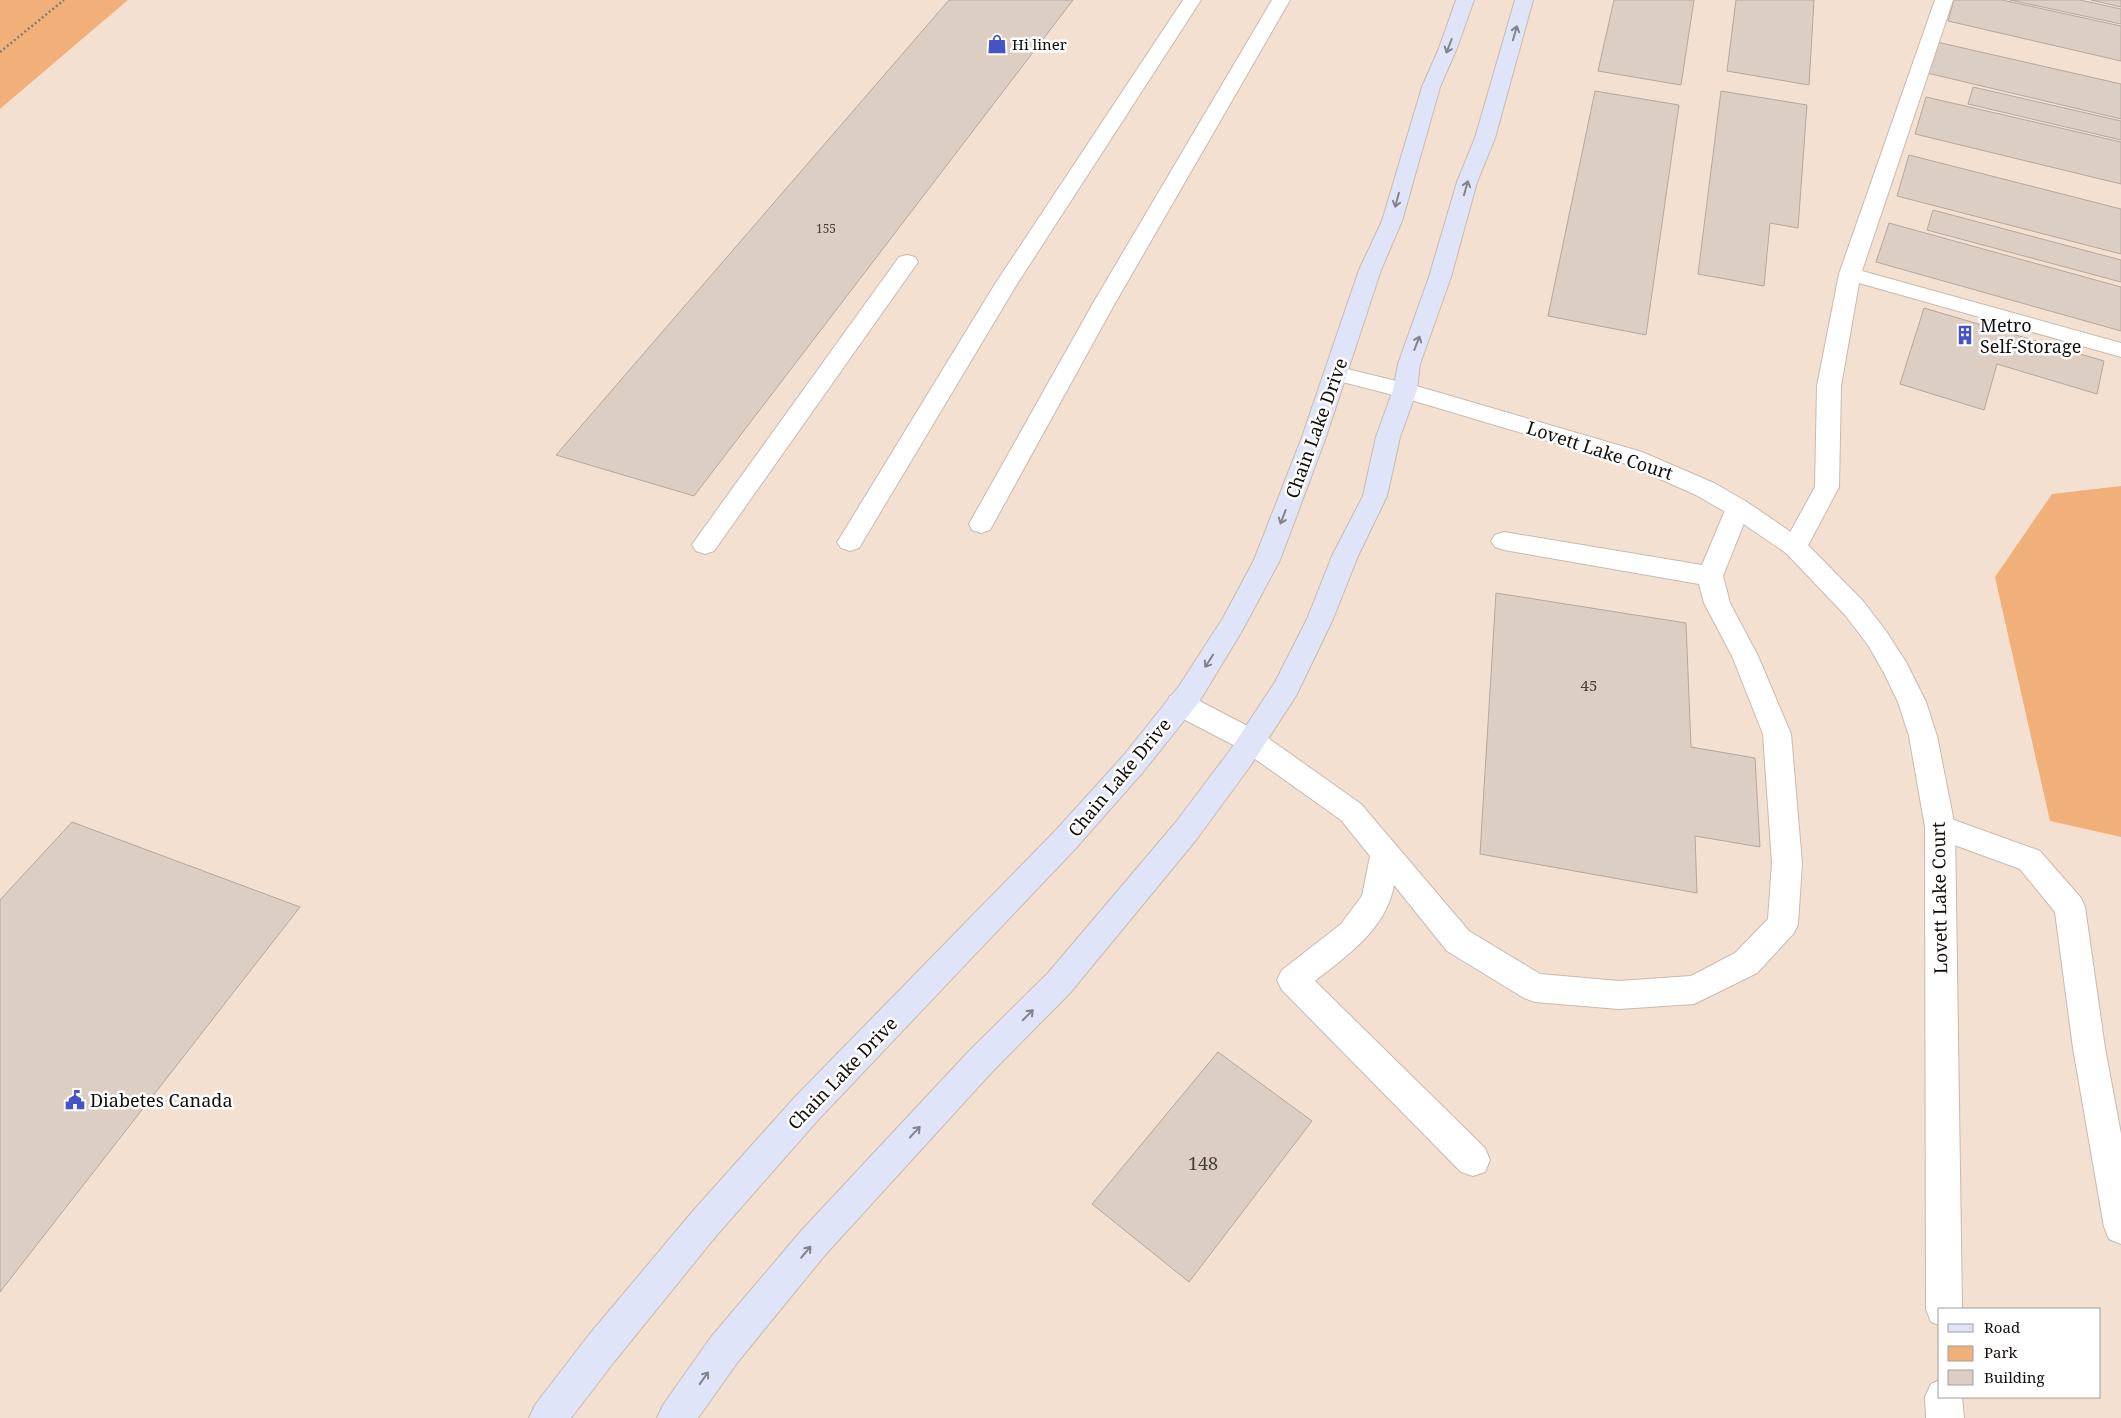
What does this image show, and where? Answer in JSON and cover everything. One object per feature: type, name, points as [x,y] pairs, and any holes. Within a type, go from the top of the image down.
[{"type":"street","points":[[850,542],[1006,284],[1192,0]]},
{"type":"street","points":[[981,524],[1102,305],[1281,0]]},
{"type":"street","name":"Chain Lake Drive","points":[[548,1418],[601,1349],[736,1188],[806,1109],[1066,840],[1133,764],[1180,704],[1233,624],[1267,560],[1314,437],[1370,270],[1392,221],[1431,87],[1448,48],[1465,0]]},
{"type":"street","points":[[676,1418],[724,1350],[813,1243],[980,1062],[1059,983],[1186,831],[1252,741],[1286,688],[1320,619],[1345,556],[1375,496],[1388,438],[1405,390],[1409,364],[1440,277],[1467,182],[1485,138],[1524,0]]},
{"type":"street","points":[[1795,547],[1827,488],[1829,386],[1850,274],[1944,0]]},
{"type":"street","points":[[705,545],[907,262]]},
{"type":"street","points":[[1850,274],[2121,350]]},
{"type":"street","name":"Lovett Lake Court","points":[[1335,373],[1405,390],[1634,458],[1696,484],[1738,508],[1795,547],[1854,608],[1877,638],[1896,669],[1912,702],[1923,736],[1940,827],[1944,1308]]},
{"type":"street","points":[[1180,704],[1252,741],[1351,812],[1458,941],[1535,988],[1619,995],[1694,990],[1746,963],[1783,924],[1787,863],[1777,734],[1745,656],[1717,603],[1710,576],[1738,508]]},
{"type":"street","points":[[1504,542],[1710,576]]},
{"type":"street","points":[[1940,827],[2030,860],[2070,907],[2089,1048],[2121,1227]]},
{"type":"street","points":[[1385,854],[1376,900],[1352,933],[1293,980],[1473,1160]]},
{"type":"street","points":[[1944,1398],[1944,1418]]},
{"type":"path","points":[[0,52],[64,0]]},
{"type":"shaded area","points":[[128,0],[2121,0],[2121,486],[2052,494],[2050,821],[2121,837],[2121,1418],[0,1418],[0,109]]},
{"type":"green space","points":[[0,0],[128,0],[0,109]]},
{"type":"green space","points":[[2121,486],[2121,837],[2050,821],[1995,577],[2052,494]]},
{"type":"building","points":[[949,0],[1073,0],[694,496],[556,455]]},
{"type":"building","points":[[1614,0],[1694,0],[1681,85],[1598,71]]},
{"type":"building","points":[[1736,0],[1814,0],[1809,85],[1727,71]]},
{"type":"building","points":[[1954,0],[2002,0],[2121,26],[2121,61],[1948,21]]},
{"type":"building","points":[[2010,0],[2080,0],[2121,9],[2121,24]]},
{"type":"building","points":[[2091,0],[2121,0],[2121,7]]},
{"type":"building","points":[[1937,42],[2121,84],[2121,119],[1927,73]]},
{"type":"building","points":[[1973,87],[2121,121],[2121,140],[1968,104]]},
{"type":"building","points":[[1595,91],[1679,105],[1646,335],[1548,316]]},
{"type":"building","points":[[1721,91],[1807,105],[1798,228],[1770,223],[1764,286],[1698,274]]},
{"type":"building","points":[[1926,97],[2121,142],[2121,184],[1915,134]]},
{"type":"building","points":[[1909,155],[2121,209],[2121,254],[1897,196]]},
{"type":"building","points":[[1933,210],[2121,260],[2121,282],[1927,230]]},
{"type":"building","points":[[1889,223],[2121,287],[2121,331],[1876,262]]},
{"type":"building","name":"Metro Self-Storage","points":[[1924,308],[2104,361],[2097,394],[1997,364],[1984,410],[1900,384]]},
{"type":"building","points":[[1496,593],[1686,623],[1691,747],[1755,758],[1760,847],[1695,836],[1697,893],[1480,854]]},
{"type":"building","name":"Diabetes Canada","points":[[72,822],[300,907],[0,1292],[0,900]]},
{"type":"building","points":[[1218,1052],[1312,1121],[1189,1282],[1092,1204]]},
{"type":"place","name":"Hi liner","points":[[997,44]]},
{"type":"place","name":"Metro Self-Storage","points":[[1965,335]]},
{"type":"place","name":"Diabetes Canada","points":[[75,1100]]}]
